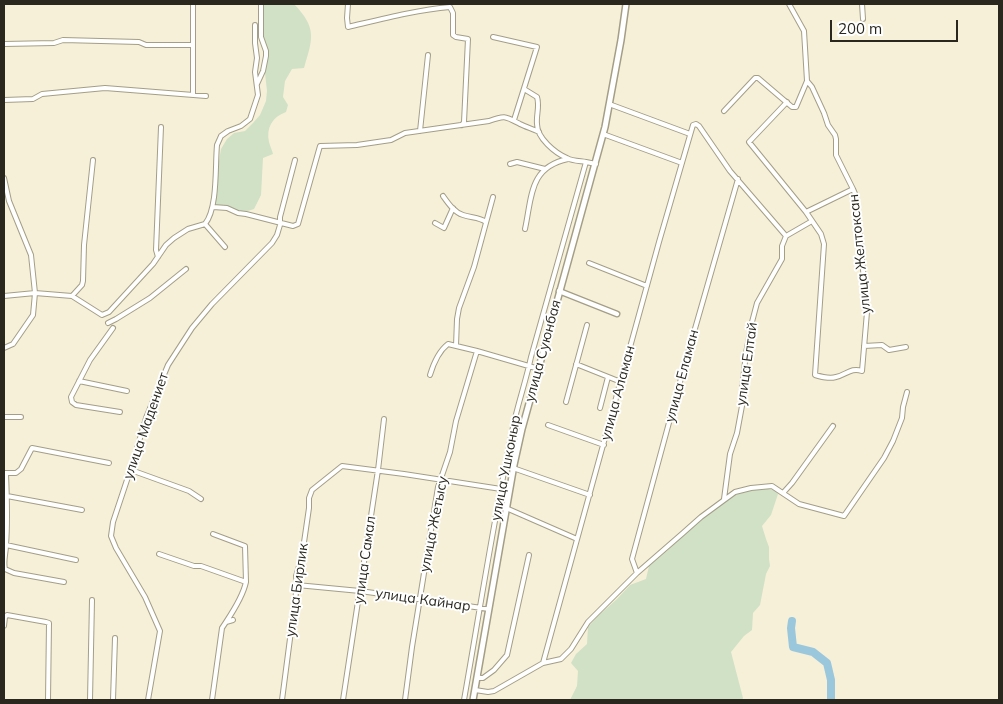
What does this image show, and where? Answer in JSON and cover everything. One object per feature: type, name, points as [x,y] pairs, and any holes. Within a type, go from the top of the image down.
[{"type":"main road","name":"улица Суюнбая","points":[[473,700],[513,468],[559,291],[596,164],[621,40],[626,4]]},
{"type":"street","points":[[193,4],[193,95]]},
{"type":"street","points":[[257,84],[264,71],[266,56],[261,37],[261,4]]},
{"type":"street","points":[[348,4],[348,27],[437,8],[450,7],[453,13],[453,35],[468,39],[464,122],[462,125]]},
{"type":"street","name":"улица Желтоксан","points":[[789,4],[804,32],[807,81],[812,87],[828,125],[834,134],[836,139],[836,155],[856,196],[867,312],[862,370],[852,369],[836,377],[826,378],[815,375],[824,244],[821,234],[812,221]]},
{"type":"street","points":[[862,4],[863,19]]},
{"type":"street","points":[[4,296],[35,292],[72,296],[102,314],[109,312],[153,264],[166,245],[188,229],[205,224],[210,217],[213,207],[217,145],[221,136],[228,131],[242,126],[250,119],[258,95],[255,72],[257,58],[255,25]]},
{"type":"street","points":[[493,37],[537,47],[514,120]]},
{"type":"street","points":[[4,44],[54,43],[62,40],[139,42],[146,45],[193,45]]},
{"type":"street","points":[[420,132],[428,55]]},
{"type":"street","points":[[724,111],[756,77],[792,107],[796,107],[807,81]]},
{"type":"street","points":[[4,100],[34,99],[42,94],[105,88],[206,96]]},
{"type":"street","points":[[524,89],[537,97],[536,125],[549,145],[568,159],[596,164]]},
{"type":"street","points":[[738,179],[786,236],[812,221],[749,142],[787,102]]},
{"type":"street","points":[[609,104],[690,134]]},
{"type":"street","points":[[213,207],[227,208],[238,213],[293,226],[298,224],[320,146],[357,145],[391,140],[404,133],[489,121],[498,118],[509,118],[539,132]]},
{"type":"street","name":"улица Аламан","points":[[543,663],[647,286],[694,124],[699,126],[730,171],[738,179]]},
{"type":"street","points":[[158,257],[156,250],[161,127]]},
{"type":"street","points":[[603,134],[682,163]]},
{"type":"street","points":[[525,229],[534,184],[539,175],[545,169],[568,159]]},
{"type":"street","points":[[72,296],[82,285],[83,281],[84,245],[93,160]]},
{"type":"street","name":"улица Мадениет","points":[[148,700],[160,631],[144,597],[116,548],[111,536],[113,522],[146,418],[168,365],[186,337],[212,304],[272,243],[280,225],[280,217],[295,160]]},
{"type":"street","points":[[510,164],[517,162],[545,169]]},
{"type":"street","name":"улица Ушконыр","points":[[464,700],[518,403],[586,162]]},
{"type":"street","points":[[4,178],[9,201],[31,255],[35,292],[33,315],[13,344],[4,348]]},
{"type":"street","name":"улица Еламан","points":[[637,573],[632,559],[738,179]]},
{"type":"street","points":[[806,212],[853,189]]},
{"type":"street","points":[[443,196],[453,208],[464,215],[476,217],[486,222]]},
{"type":"street","points":[[456,346],[459,308],[474,267],[493,197]]},
{"type":"street","points":[[435,223],[444,228],[453,208]]},
{"type":"street","points":[[205,224],[225,247]]},
{"type":"street","name":"улица Елтай","points":[[724,499],[730,454],[737,433],[742,406],[746,353],[752,322],[757,303],[782,259],[782,246],[786,236]]},
{"type":"street","points":[[590,263],[647,286]]},
{"type":"street","points":[[108,323],[150,298],[186,269]]},
{"type":"street","points":[[559,291],[617,314]]},
{"type":"street","points":[[566,402],[587,325]]},
{"type":"street","points":[[113,328],[90,360],[71,397],[72,402],[76,405],[120,412]]},
{"type":"street","points":[[430,375],[433,365],[444,346],[448,344],[539,369]]},
{"type":"street","points":[[864,346],[882,344],[889,350],[906,346]]},
{"type":"street","name":"улица Жетысу","points":[[405,700],[438,488],[450,452],[456,421],[477,351]]},
{"type":"street","points":[[576,364],[621,382]]},
{"type":"street","points":[[600,408],[608,376]]},
{"type":"street","points":[[79,381],[127,391]]},
{"type":"street","points":[[475,690],[494,691],[543,663],[561,659],[571,649],[588,622],[637,573],[700,517],[735,492],[760,486],[772,486],[799,504],[844,516],[884,458],[893,441],[902,418],[907,392]]},
{"type":"street","points":[[4,417],[21,417]]},
{"type":"street","name":"улица Самал","points":[[343,700],[384,419]]},
{"type":"street","points":[[548,425],[604,444]]},
{"type":"street","points":[[783,493],[833,426]]},
{"type":"street","points":[[64,582],[5,569],[7,496],[5,473],[16,473],[22,469],[32,448],[108,463]]},
{"type":"street","name":"улица Бирлик","points":[[282,700],[297,586],[296,576],[302,556],[309,498],[312,490],[342,466],[378,470]]},
{"type":"street","points":[[513,468],[590,495]]},
{"type":"street","points":[[131,470],[189,492],[201,500]]},
{"type":"street","points":[[378,470],[501,489]]},
{"type":"street","points":[[7,496],[82,510]]},
{"type":"street","points":[[506,508],[578,539]]},
{"type":"street","points":[[212,534],[245,546],[246,582],[245,588],[232,613],[222,628],[212,700]]},
{"type":"street","points":[[6,545],[76,560]]},
{"type":"street","points":[[159,554],[246,582]]},
{"type":"street","points":[[477,676],[483,678],[494,670],[506,655],[529,555]]},
{"type":"street","name":"улица Кайнар","points":[[297,586],[360,591],[490,609]]},
{"type":"street","points":[[90,700],[92,600]]},
{"type":"street","points":[[4,626],[7,615],[49,623],[48,700]]},
{"type":"street","points":[[226,622],[234,620]]},
{"type":"street","points":[[113,700],[115,638]]},
{"type":"green space","points":[[263,4],[294,4],[307,20],[310,27],[311,41],[304,68],[292,69],[285,81],[283,97],[288,105],[286,112],[277,117],[269,128],[268,137],[273,154],[263,158],[261,195],[254,209],[243,211],[228,206],[215,205],[218,167],[221,149],[227,139],[234,133],[245,131],[260,115],[266,101],[265,73],[267,59],[263,35]]},
{"type":"green space","points":[[762,488],[775,490],[778,494],[771,515],[762,526],[769,547],[770,566],[766,574],[760,605],[753,613],[752,630],[744,636],[731,652],[742,700],[570,700],[577,686],[578,671],[571,663],[576,654],[587,644],[588,627],[630,585],[646,579],[649,566],[697,522],[735,495]]},
{"type":"waterway","points":[[792,621],[793,647],[813,652],[827,663],[831,680],[831,700]]}]
